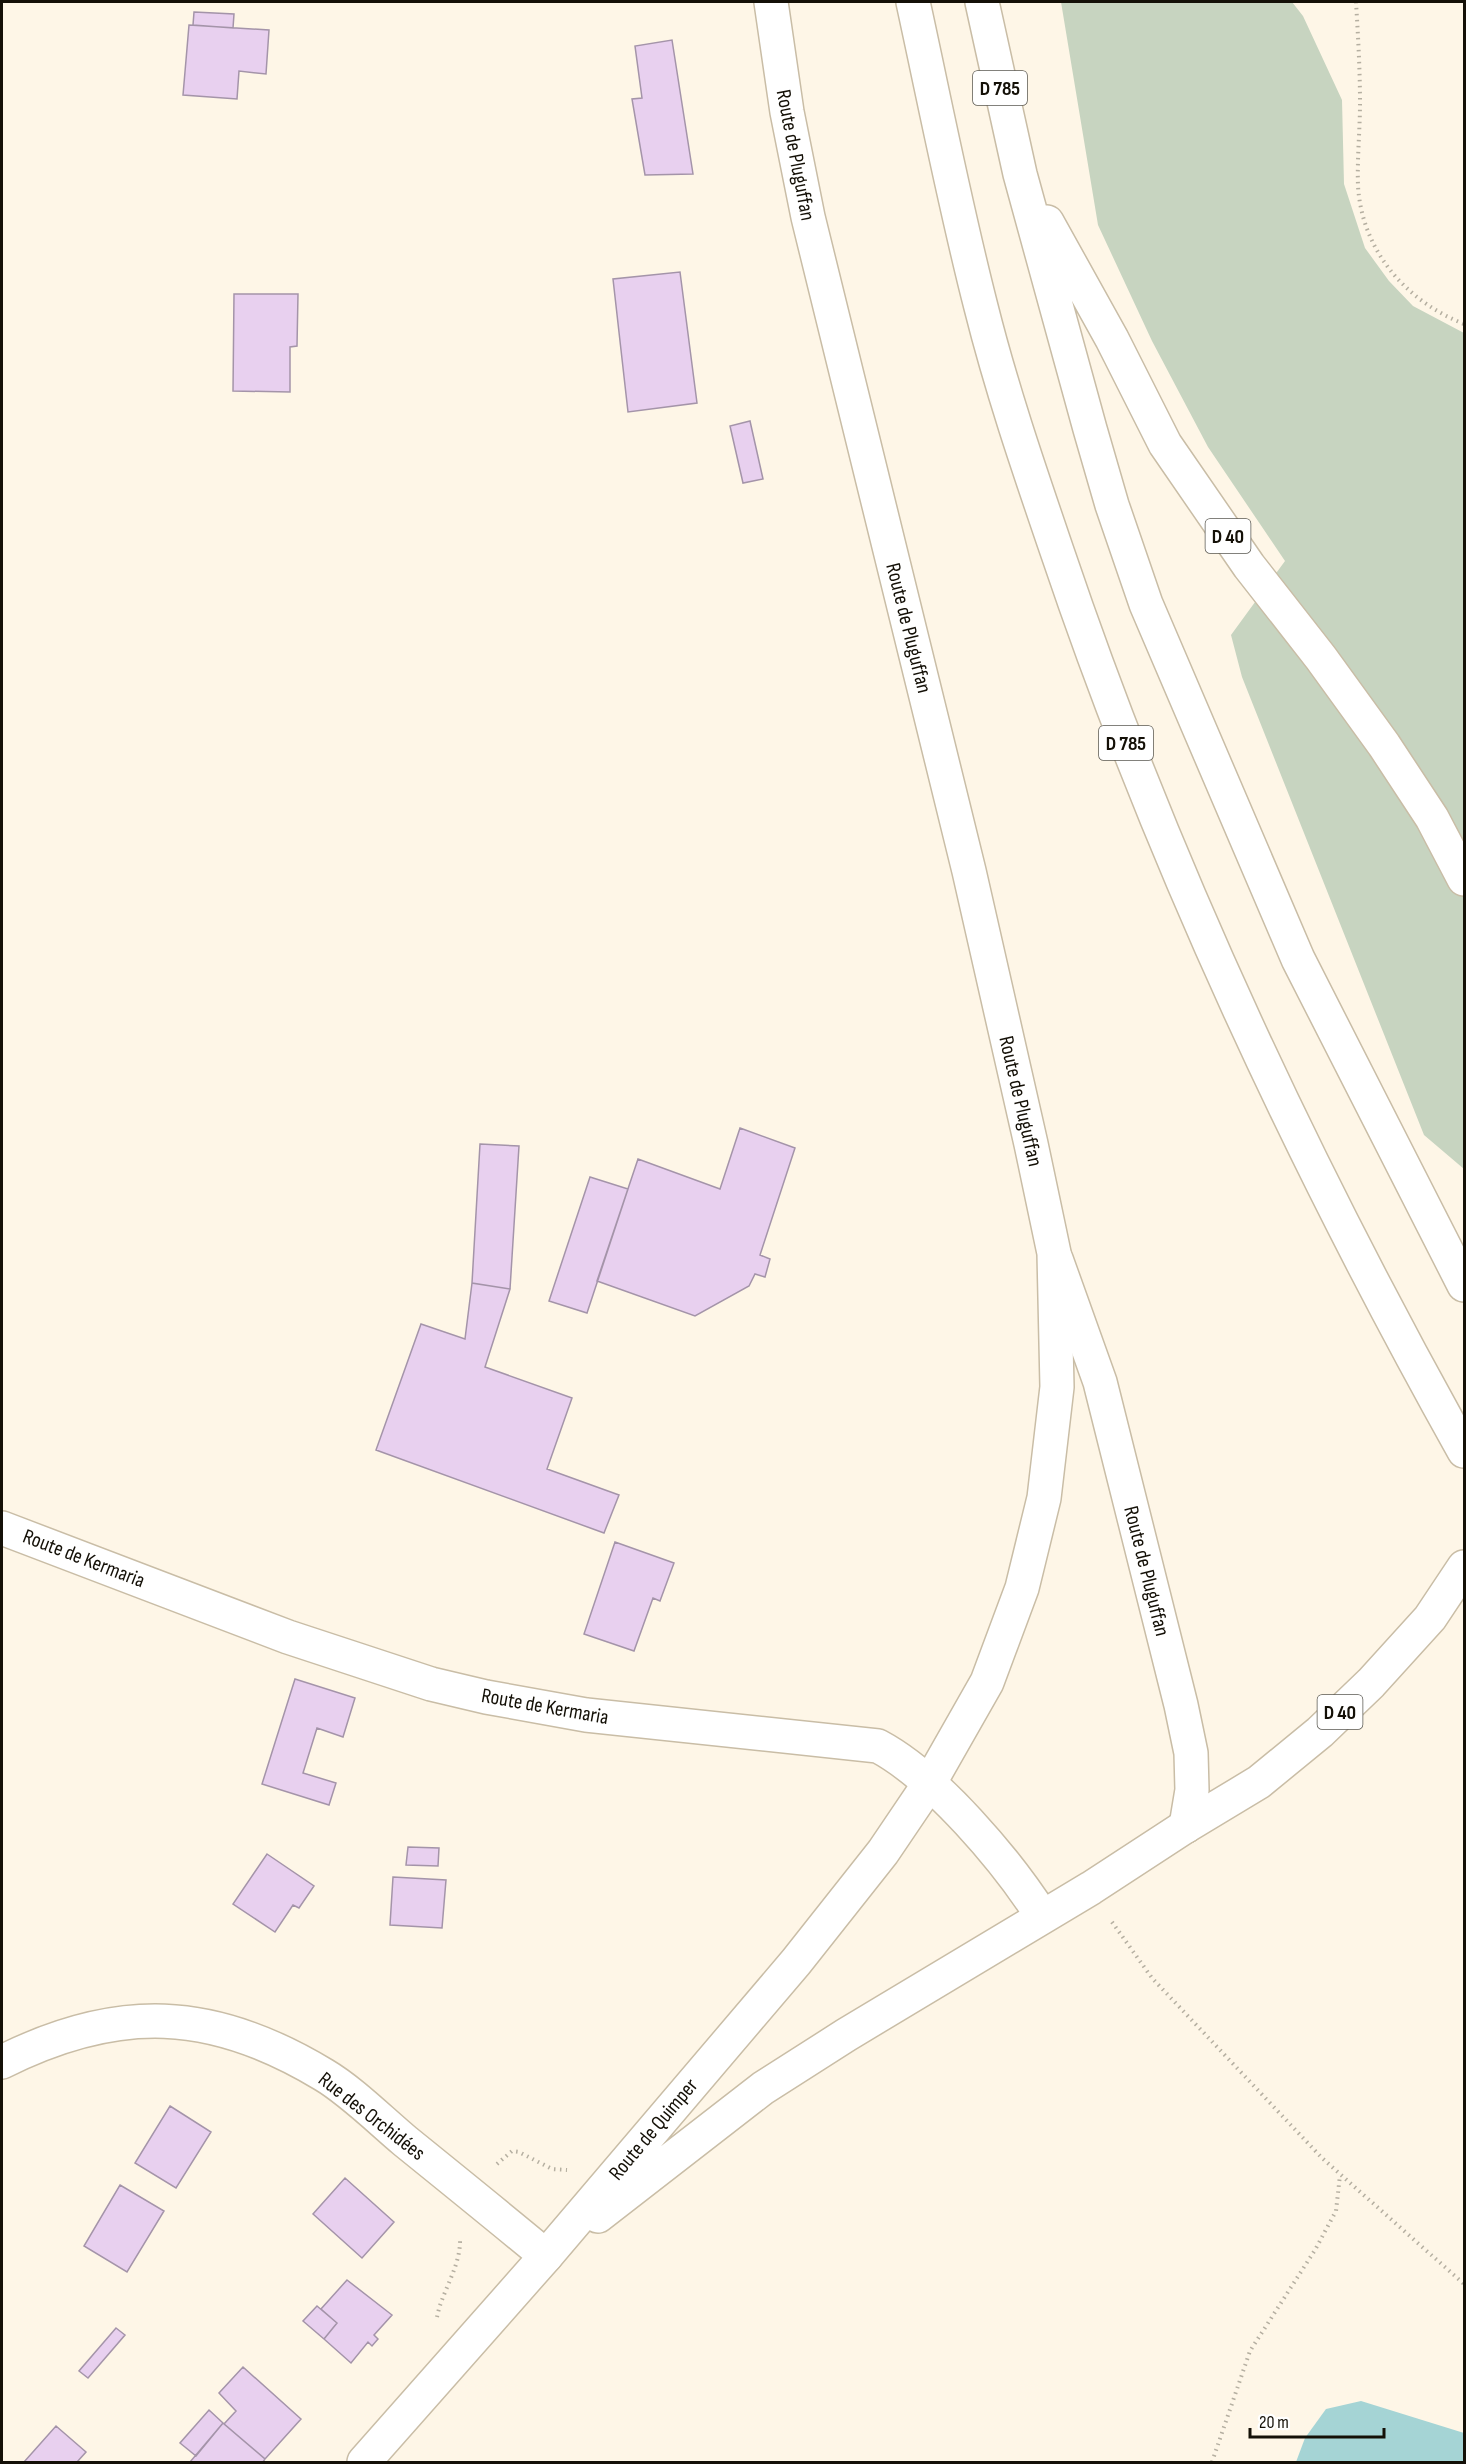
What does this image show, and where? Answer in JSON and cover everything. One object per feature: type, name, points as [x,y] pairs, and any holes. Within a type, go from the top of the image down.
[{"type":"main road","name":"Route de Pluguffan","points":[[771,2],[787,112],[808,217],[969,871],[1054,1253],[1100,1382],[1181,1705],[1191,1753],[1192,1790],[1186,1826]]},
{"type":"main road","name":"D 785","points":[[913,2],[981,308],[1022,448],[1074,601],[1130,754],[1196,910],[1272,1079],[1366,1269],[1461,1445]]},
{"type":"main road","name":"D 785","points":[[982,2],[1020,174],[1102,472],[1146,604],[1298,959],[1464,1285]]},
{"type":"main road","name":"D 40","points":[[1020,174],[1112,339],[1165,444],[1249,566],[1321,658],[1384,745],[1432,818],[1464,879]]},
{"type":"main road","name":"Route de Pluguffan","points":[[929,1784],[987,1682],[1022,1588],[1044,1498],[1056,1387],[1054,1253]]},
{"type":"main road","name":"Route de Kermaria","points":[[2,1528],[118,1570],[288,1637],[430,1684],[486,1697],[586,1715],[878,1746],[900,1759],[929,1784],[1004,1861],[1042,1916]]},
{"type":"main road","name":"D 40","points":[[546,2256],[763,2088],[1091,1888],[1259,1782],[1320,1732],[1371,1683],[1430,1618],[1464,1567]]},
{"type":"main road","name":"Route de Quimper","points":[[364,2463],[546,2256],[837,1912],[883,1852],[929,1784]]},
{"type":"main road","name":"Rue des Orchidées","points":[[2,2062],[34,2046],[75,2031],[117,2023],[152,2020],[181,2021],[213,2027],[273,2048],[326,2076],[546,2256]]},
{"type":"path","points":[[1356,2],[1360,101],[1358,188],[1367,226],[1383,261],[1397,281],[1425,304],[1464,324]]},
{"type":"path","points":[[1091,1888],[1152,1978],[1340,2175],[1464,2284]]},
{"type":"path","points":[[1212,2463],[1250,2351],[1315,2250],[1336,2211],[1340,2175]]},
{"type":"green space","points":[[1061,2],[1292,2],[1303,16],[1342,100],[1344,184],[1365,248],[1389,281],[1413,306],[1464,333],[1464,1169],[1424,1135],[1242,677],[1231,635],[1285,561],[1208,447],[1152,341],[1098,225]]},
{"type":"water","points":[[1361,2401],[1464,2433],[1464,2462],[1296,2462],[1305,2438],[1326,2409]]},
{"type":"building","points":[[194,12],[234,14],[233,28],[193,25]]},
{"type":"building","points":[[189,25],[269,30],[266,74],[239,71],[237,99],[183,95]]},
{"type":"building","points":[[672,40],[693,174],[645,175],[632,99],[642,98],[635,46]]},
{"type":"building","points":[[680,272],[697,403],[628,412],[613,279]]},
{"type":"building","points":[[234,294],[298,294],[297,346],[290,347],[290,392],[233,391]]},
{"type":"building","points":[[750,421],[763,479],[743,483],[730,426]]},
{"type":"building","points":[[740,1128],[795,1148],[760,1255],[770,1259],[765,1277],[755,1274],[749,1286],[695,1316],[597,1281],[638,1159],[720,1189]]},
{"type":"building","points":[[480,1144],[519,1146],[510,1289],[472,1283]]},
{"type":"building","points":[[590,1177],[628,1189],[587,1313],[549,1301]]},
{"type":"building","points":[[472,1283],[510,1289],[485,1367],[572,1398],[547,1469],[619,1495],[604,1533],[376,1450],[421,1324],[465,1339]]},
{"type":"building","points":[[615,1542],[674,1563],[660,1601],[653,1598],[634,1651],[584,1634]]},
{"type":"building","points":[[295,1679],[355,1698],[343,1737],[317,1728],[303,1773],[336,1783],[329,1805],[262,1784]]},
{"type":"building","points":[[408,1847],[439,1848],[438,1866],[406,1865]]},
{"type":"building","points":[[267,1854],[314,1886],[299,1908],[293,1905],[275,1932],[233,1904]]},
{"type":"building","points":[[393,1877],[446,1880],[442,1928],[390,1925]]},
{"type":"building","points":[[170,2106],[211,2132],[176,2188],[135,2163]]},
{"type":"building","points":[[345,2178],[394,2222],[362,2258],[313,2214]]},
{"type":"building","points":[[120,2185],[164,2211],[127,2272],[84,2246]]},
{"type":"building","points":[[347,2280],[392,2315],[374,2335],[378,2339],[372,2346],[368,2342],[351,2363],[324,2339],[337,2323],[321,2309]]},
{"type":"building","points":[[317,2306],[337,2323],[324,2339],[303,2321]]},
{"type":"building","points":[[116,2328],[125,2335],[88,2378],[79,2371]]},
{"type":"building","points":[[243,2367],[301,2419],[265,2459],[224,2424],[236,2411],[219,2393]]},
{"type":"building","points":[[209,2410],[223,2423],[196,2456],[180,2443]]},
{"type":"building","points":[[223,2423],[265,2459],[263,2462],[190,2462]]},
{"type":"building","points":[[56,2426],[86,2452],[77,2462],[24,2462]]}]
